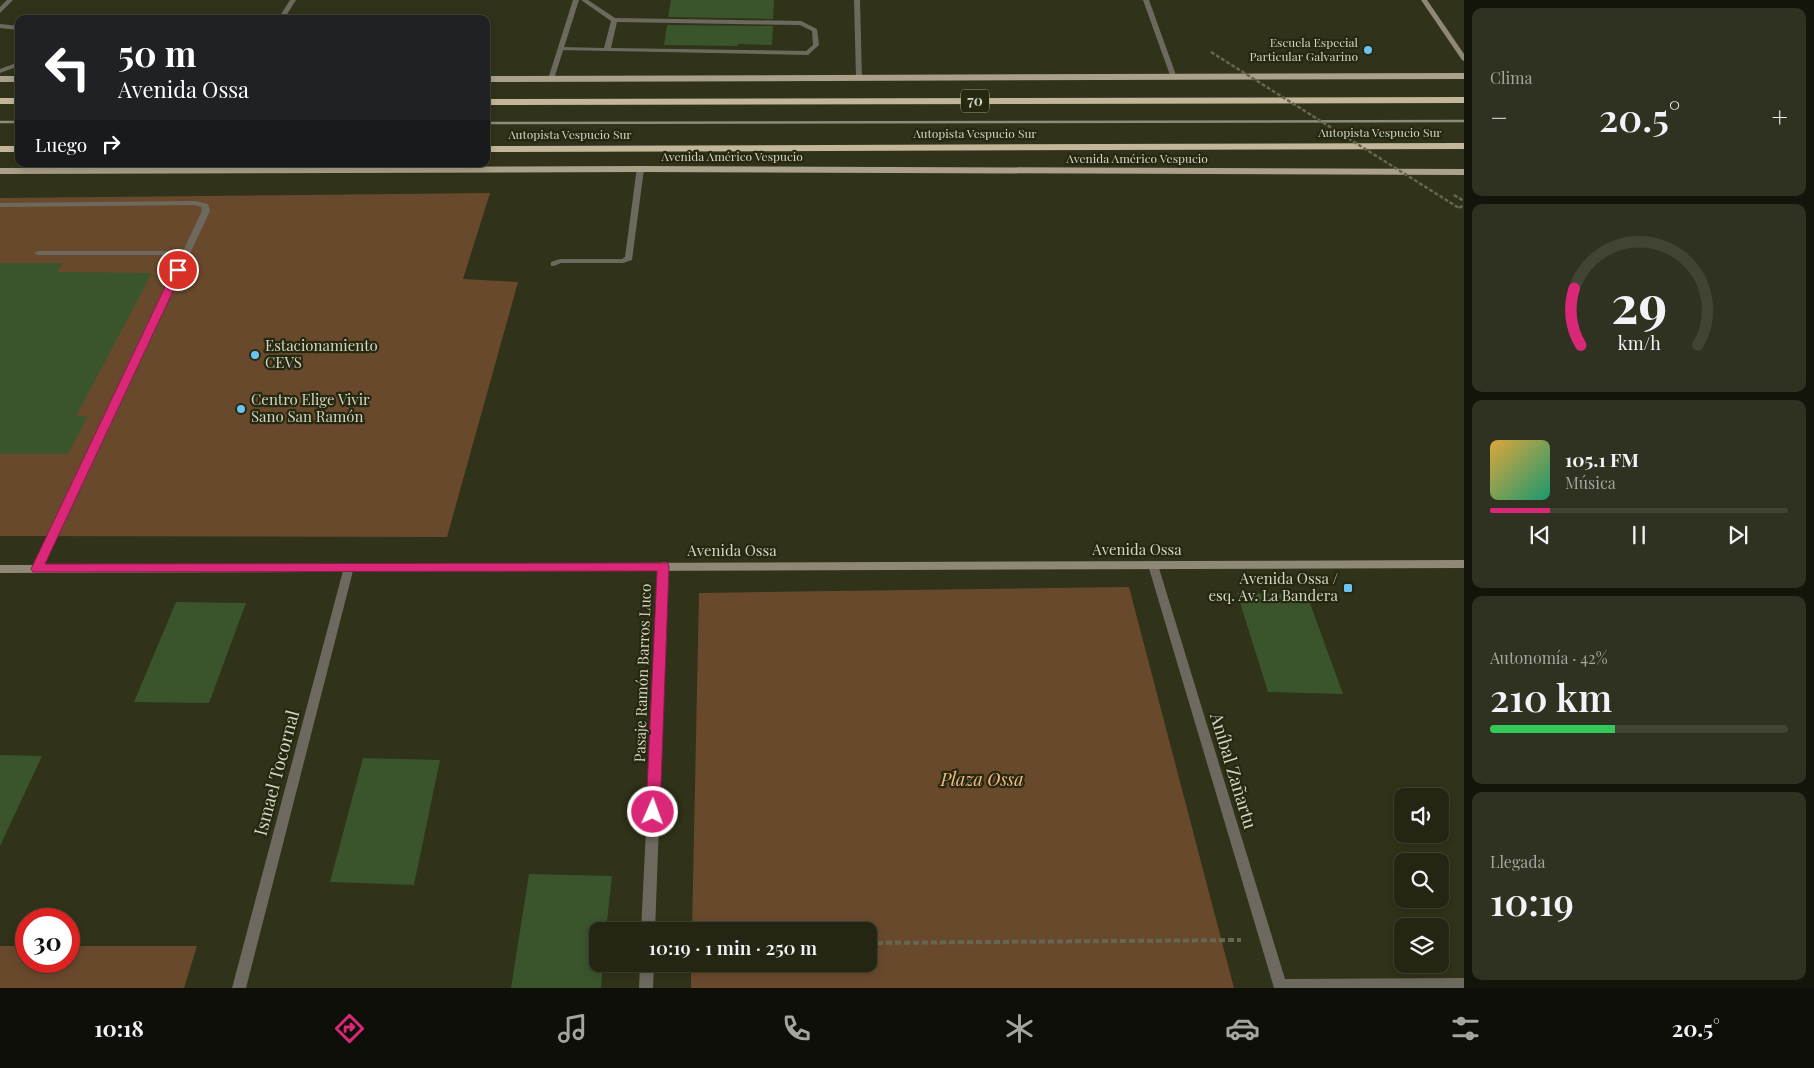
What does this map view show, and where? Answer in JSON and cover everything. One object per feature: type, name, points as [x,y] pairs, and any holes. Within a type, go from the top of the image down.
[{"type":"highway","name":"70","points":[[490,102],[1464,100]]},
{"type":"highway","points":[[0,101],[15,101]]},
{"type":"highway","name":"Autopista Vespucio Sur","points":[[490,149],[1464,146]]},
{"type":"highway","points":[[0,149],[15,150]]},
{"type":"main road","points":[[490,79],[1464,76]]},
{"type":"main road","points":[[0,79],[15,79]]},
{"type":"main road","name":"Avenida Américo Vespucio","points":[[0,171],[640,169],[1464,172]]},
{"type":"street","points":[[0,11],[10,0]]},
{"type":"street","points":[[284,15],[293,0]]},
{"type":"street","points":[[551,79],[576,0]]},
{"type":"street","points":[[560,49],[808,53],[816,45],[815,30],[801,23],[614,20],[584,0]]},
{"type":"street","points":[[857,0],[859,78]]},
{"type":"street","points":[[1146,0],[1174,78]]},
{"type":"street","points":[[1424,0],[1464,59]]},
{"type":"street","points":[[607,50],[614,20]]},
{"type":"street","points":[[0,26],[15,28]]},
{"type":"street","points":[[0,71],[15,65]]},
{"type":"street","points":[[554,264],[560,261],[623,261],[629,258],[640,169]]},
{"type":"street","points":[[0,205],[201,204],[205,206],[206,211],[37,569]]},
{"type":"street","points":[[38,253],[186,253]]},
{"type":"street","name":"Avenida Ossa","points":[[0,569],[1464,564]]},
{"type":"street","name":"Aníbal Zañartu","points":[[1153,565],[1280,987]]},
{"type":"street","name":"Pasaje Ramón Barros Luco","points":[[648,922],[664,566]]},
{"type":"street","name":"Ismael Tocornal","points":[[239,988],[349,567]]},
{"type":"street","points":[[646,988],[647,972]]},
{"type":"street","points":[[1280,987],[1464,985]]},
{"type":"path","points":[[1212,52],[1459,208],[1464,205]]},
{"type":"path","points":[[877,943],[1266,940]]},
{"type":"green space","name":"Centro Elige Vivir Sano San Ramón","points":[[490,193],[463,279],[518,282],[447,537],[0,536],[0,198]]},
{"type":"green space","name":"Plaza Ossa","points":[[1129,587],[1234,988],[691,988],[691,972],[877,972],[877,922],[692,922],[699,593]]},
{"type":"green space","points":[[0,946],[15,946],[15,973],[80,973],[80,946],[197,946],[184,988],[0,988]]},
{"type":"building","points":[[671,0],[774,0],[773,19],[668,17]]},
{"type":"building","points":[[667,25],[773,26],[772,45],[664,45]]},
{"type":"building","points":[[0,263],[63,263],[57,272],[152,273],[76,416],[88,416],[68,454],[0,454]]},
{"type":"building","points":[[1237,593],[1307,595],[1343,694],[1268,692]]},
{"type":"building","points":[[176,602],[246,603],[209,703],[134,702]]},
{"type":"building","points":[[0,755],[42,756],[0,846]]},
{"type":"building","points":[[363,758],[440,760],[414,885],[330,882]]},
{"type":"building","points":[[529,874],[612,876],[607,922],[589,922],[589,972],[602,972],[601,988],[511,988]]},
{"type":"railway","points":[[490,123],[1464,121]]},
{"type":"railway","points":[[0,122],[15,122]]},
{"type":"place","name":"Escuela Especial Particular Galvarino","points":[[1368,50]]},
{"type":"place","name":"Estacionamiento CEVS","points":[[255,355]]},
{"type":"place","name":"Centro Elige Vivir Sano San Ramón","points":[[241,409]]},
{"type":"place","name":"Avenida Ossa / esq. Av. La Bandera","points":[[1348,588]]},
{"type":"route","points":[[178,270],[37,569],[664,566],[653,812]]}]
